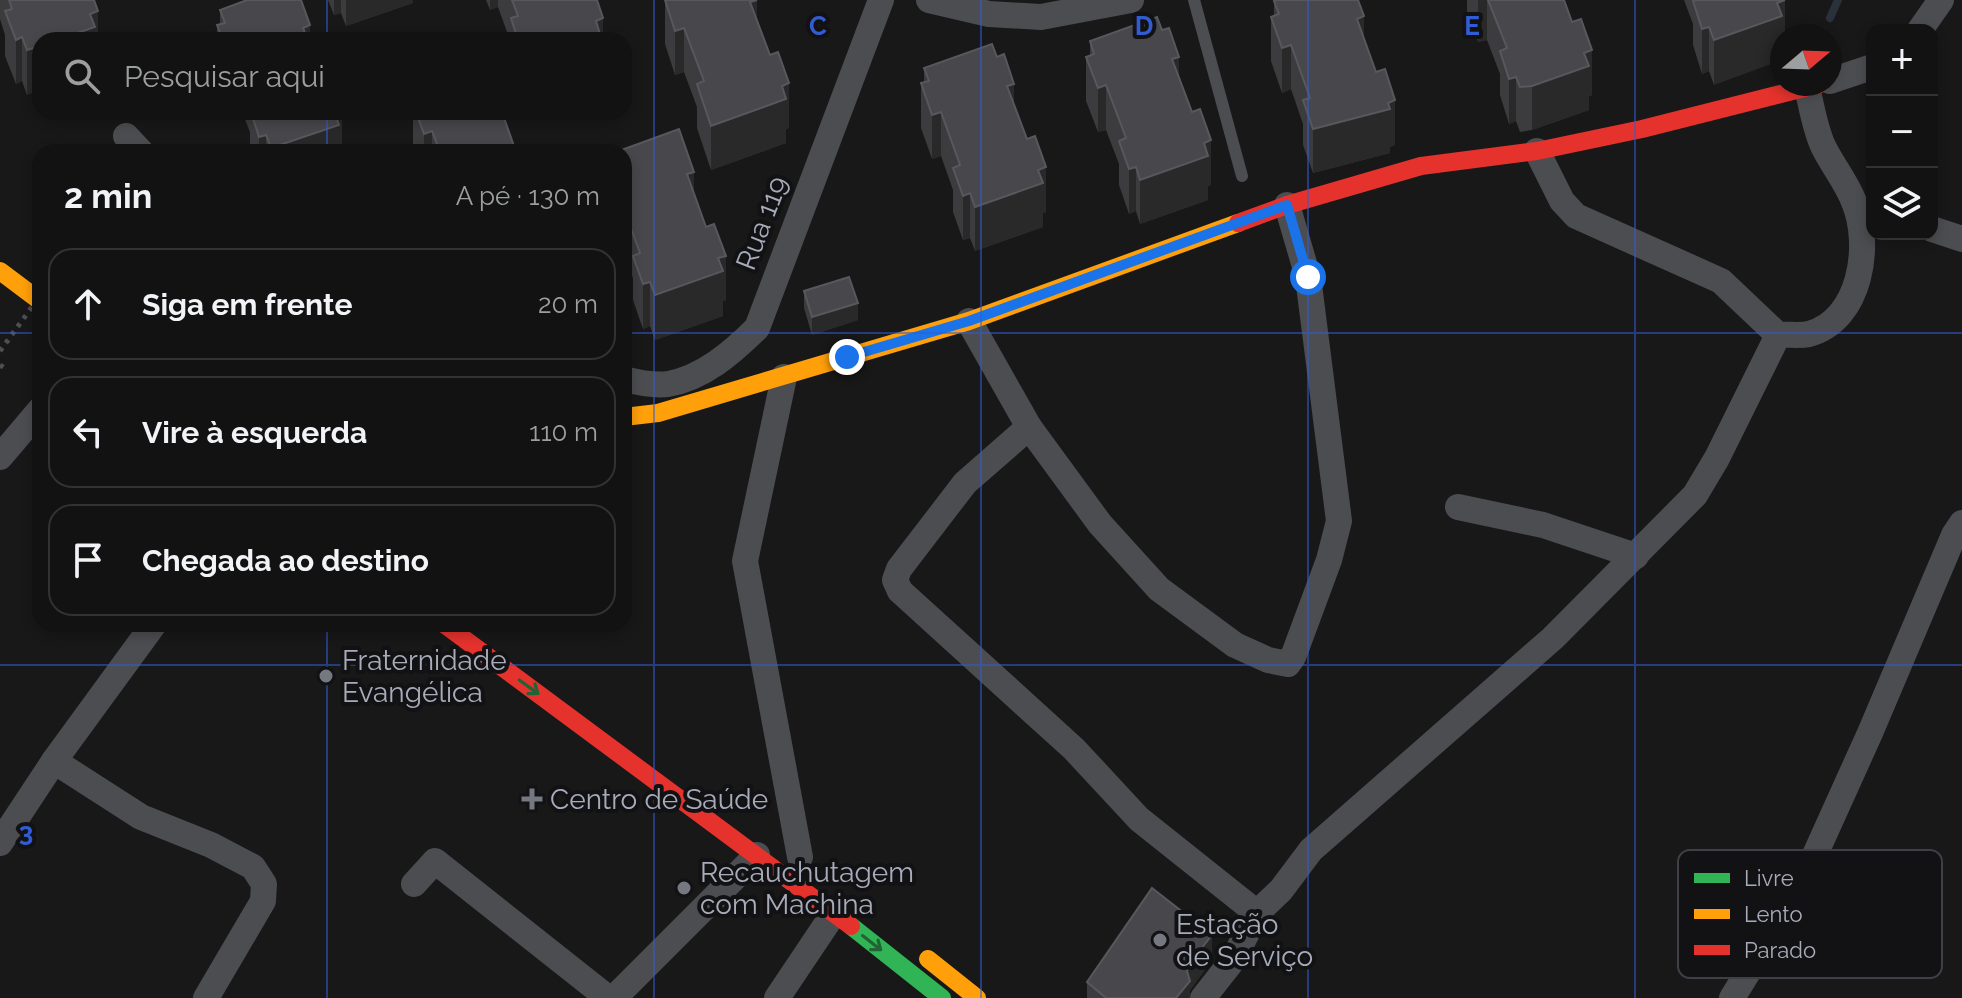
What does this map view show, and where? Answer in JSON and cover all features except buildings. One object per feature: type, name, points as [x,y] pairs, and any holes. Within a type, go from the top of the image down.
[{"type":"street","name":"Rua 119","points":[[632,380],[667,384],[700,371],[730,355],[757,328],[881,0]]},
{"type":"street","points":[[929,0],[989,14],[1041,17],[1131,0]]},
{"type":"street","points":[[1924,24],[1941,0]]},
{"type":"street","points":[[1842,77],[1866,69]]},
{"type":"street","points":[[632,416],[658,413],[969,321],[1287,205],[1421,166],[1537,151],[1656,126],[1772,96]]},
{"type":"street","points":[[1537,151],[1562,201],[1576,216],[1721,281],[1778,335],[1809,334],[1831,322],[1848,301],[1859,281],[1863,248],[1864,206],[1823,146],[1820,96]]},
{"type":"street","points":[[969,321],[1029,427],[1100,524],[1159,589],[1235,645],[1268,660],[1288,664],[1320,587],[1339,521],[1308,277],[1287,205]]},
{"type":"street","points":[[1938,231],[1962,239]]},
{"type":"street","points":[[0,271],[32,293]]},
{"type":"street","points":[[1203,998],[1233,960],[1257,913],[1281,890],[1311,850],[1553,638],[1695,495],[1717,458],[1778,335]]},
{"type":"street","points":[[784,377],[745,561],[806,862]]},
{"type":"street","points":[[0,457],[32,419]]},
{"type":"street","points":[[1029,427],[965,483],[899,569],[895,580],[900,591],[1074,749],[1139,819],[1257,913]]},
{"type":"street","points":[[1458,507],[1543,525],[1636,556]]},
{"type":"street","points":[[1817,850],[1954,535],[1962,523]]},
{"type":"street","points":[[0,843],[54,761],[148,632]]},
{"type":"street","points":[[456,632],[766,847],[834,913],[942,998]]},
{"type":"street","points":[[54,761],[141,817],[211,845],[253,867],[264,884],[263,901],[206,998]]},
{"type":"street","points":[[766,847],[806,862]]},
{"type":"street","points":[[414,884],[435,861],[611,998],[766,847]]},
{"type":"street","points":[[777,998],[834,913]]},
{"type":"street","points":[[918,951],[977,998]]},
{"type":"street","points":[[1732,998],[1744,978]]},
{"type":"lane","points":[[1194,0],[1242,176]]},
{"type":"path","points":[[0,351],[32,309]]},
{"type":"path","points":[[0,365],[7,370]]},
{"type":"waterway","points":[[1830,18],[1838,0]]},
{"type":"traffic: fast","points":[[851,926],[942,998]]},
{"type":"traffic: slow","points":[[632,416],[658,413],[969,321],[1238,223]]},
{"type":"traffic: slow","points":[[0,271],[32,295]]},
{"type":"traffic: slow","points":[[928,959],[977,998]]},
{"type":"traffic: jam","points":[[1238,223],[1287,205],[1421,166],[1537,151],[1642,129],[1773,96]]},
{"type":"traffic: jam","points":[[455,632],[851,926]]},
{"type":"place","name":"Fraternidade Evangélica","points":[[326,676]]},
{"type":"place","name":"Centro de Saúde","points":[[532,799]]},
{"type":"place","name":"Recauchutagem com Machina","points":[[684,888]]},
{"type":"place","name":"Estação de Serviço","points":[[1160,940]]},
{"type":"route","points":[[847,357],[969,321],[1287,205],[1308,277]]}]
